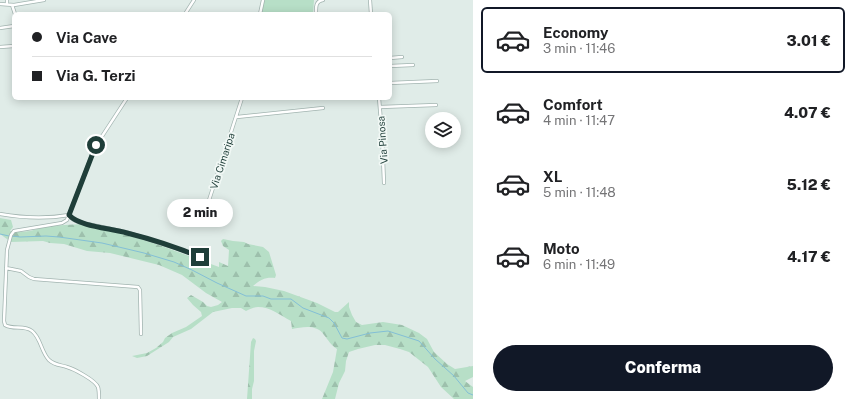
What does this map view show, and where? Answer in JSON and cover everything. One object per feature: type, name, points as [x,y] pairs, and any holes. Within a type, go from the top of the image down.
[{"type":"street","points":[[0,4],[12,5],[28,1],[44,0]]},
{"type":"street","points":[[186,12],[194,0]]},
{"type":"street","points":[[260,12],[263,0]]},
{"type":"street","points":[[316,12],[317,3],[323,0]]},
{"type":"street","points":[[370,0],[371,12]]},
{"type":"street","points":[[12,5],[14,12]]},
{"type":"street","points":[[0,28],[12,26]]},
{"type":"street","points":[[0,48],[12,46]]},
{"type":"street","points":[[392,58],[402,57]]},
{"type":"street","points":[[392,66],[413,65]]},
{"type":"street","points":[[392,83],[437,81]]},
{"type":"street","points":[[99,399],[99,389],[96,384],[73,369],[50,361],[37,337],[32,331],[8,327],[5,324],[7,250],[10,236],[14,231],[64,222],[67,220],[94,148],[126,100]]},
{"type":"street","name":"Via Cimaripa","points":[[201,225],[241,100]]},
{"type":"street","name":"Via Pinosa","points":[[379,100],[384,183]]},
{"type":"street","points":[[380,107],[436,106]]},
{"type":"street","points":[[236,117],[323,108]]},
{"type":"street","points":[[0,214],[52,218],[69,215]]},
{"type":"street","points":[[69,215],[78,222],[126,232],[200,257]]},
{"type":"street","points":[[6,268],[22,272],[34,279],[138,287],[140,290],[141,334]]},
{"type":"green space","points":[[264,0],[314,0],[313,12],[261,12]]},
{"type":"green space","points":[[0,218],[11,220],[13,227],[10,231],[21,232],[48,226],[82,224],[125,234],[219,267],[219,262],[228,266],[229,250],[223,246],[221,241],[223,239],[263,247],[269,252],[276,275],[275,278],[263,279],[253,286],[284,291],[317,303],[335,312],[338,312],[349,302],[352,315],[356,322],[362,325],[383,322],[402,325],[419,333],[427,339],[434,352],[455,369],[473,366],[473,377],[465,381],[473,387],[473,399],[454,399],[441,387],[428,367],[409,352],[385,345],[375,345],[349,352],[345,371],[339,383],[335,399],[322,399],[333,372],[337,349],[318,329],[310,327],[292,329],[291,321],[267,308],[262,307],[255,307],[246,311],[241,308],[232,308],[213,312],[191,329],[173,337],[169,342],[147,356],[137,358],[132,356],[147,353],[156,348],[172,333],[186,327],[202,316],[201,312],[187,298],[191,295],[207,306],[211,307],[222,302],[206,293],[182,275],[159,265],[110,253],[87,251],[64,244],[43,241],[11,242],[0,234]]},
{"type":"green space","points":[[253,338],[256,341],[254,351],[254,381],[252,399],[247,399],[251,342]]},
{"type":"waterway","points":[[0,234],[9,236]]},
{"type":"waterway","points":[[12,236],[59,237],[102,243],[144,253],[174,262],[246,296],[263,296],[271,299],[291,299],[303,308],[329,318],[334,323],[342,338],[347,339],[370,333],[388,331],[419,341],[435,359],[454,376],[468,393],[473,395]]},
{"type":"route","points":[[96,145],[69,215],[70,217],[78,222],[126,232],[200,257]]}]
